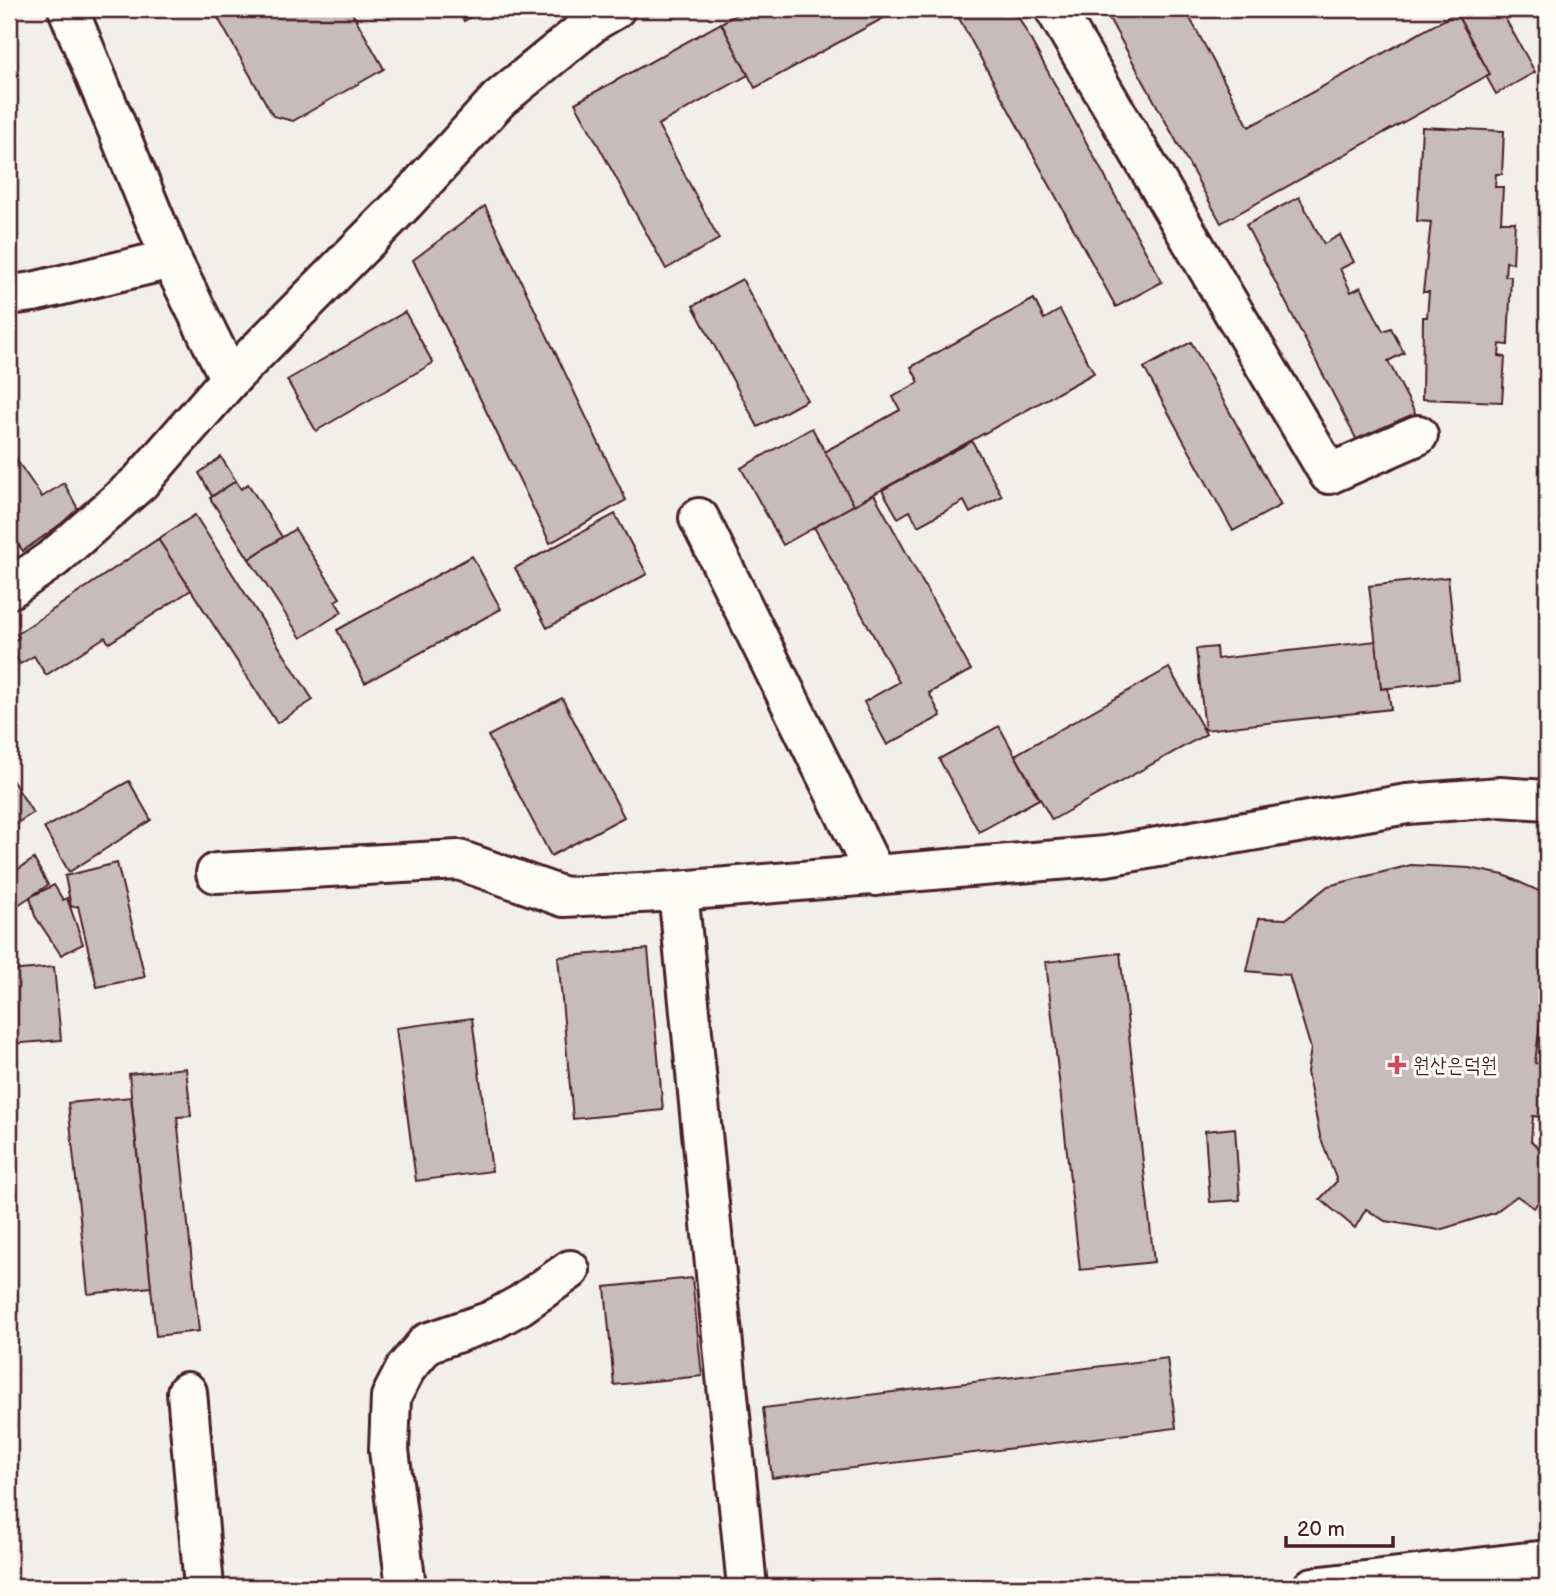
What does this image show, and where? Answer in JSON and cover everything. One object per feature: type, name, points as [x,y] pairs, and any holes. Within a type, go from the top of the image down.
[{"type":"street","points":[[68,9],[171,258],[230,379]]},
{"type":"street","points":[[9,589],[54,558],[140,482],[230,379],[406,201],[499,99],[596,20],[615,9]]},
{"type":"street","points":[[1055,9],[1329,474],[1418,435]]},
{"type":"street","points":[[9,295],[33,292],[171,258]]},
{"type":"street","points":[[699,518],[876,876]]},
{"type":"street","points":[[216,873],[459,860],[564,897],[678,891],[1106,856],[1407,804],[1500,797],[1547,800]]},
{"type":"street","points":[[678,891],[747,1587]]},
{"type":"street","points":[[407,1587],[389,1450],[390,1397],[406,1368],[427,1343],[491,1321],[520,1306],[570,1270]]},
{"type":"street","points":[[187,1392],[204,1587]]},
{"type":"street","points":[[1313,1587],[1547,1560]]},
{"type":"building","points":[[213,9],[350,9],[384,69],[293,121],[273,116]]},
{"type":"building","points":[[457,9],[484,9],[464,21]]},
{"type":"building","points":[[747,9],[900,9],[755,88],[721,23]]},
{"type":"building","points":[[954,9],[1014,9],[1162,282],[1116,307]]},
{"type":"building","points":[[1104,9],[1185,9],[1249,127],[1456,13],[1490,74],[1221,223]]},
{"type":"building","points":[[1454,9],[1500,9],[1535,72],[1496,94],[1486,76],[1490,74]]},
{"type":"building","points":[[721,23],[748,75],[658,125],[719,239],[666,269],[575,103]]},
{"type":"building","points":[[1422,127],[1504,131],[1502,174],[1496,174],[1495,187],[1503,187],[1501,222],[1515,222],[1513,263],[1506,262],[1505,276],[1511,276],[1508,345],[1500,344],[1499,356],[1505,357],[1502,402],[1422,399],[1423,317],[1427,317],[1429,292],[1423,292],[1431,222],[1417,221]]},
{"type":"building","points":[[1299,197],[1324,244],[1340,235],[1354,262],[1340,269],[1351,292],[1361,287],[1383,331],[1391,328],[1404,353],[1388,361],[1422,426],[1365,456],[1246,225]]},
{"type":"building","points":[[485,206],[626,500],[550,543],[413,260]]},
{"type":"building","points":[[742,279],[807,400],[758,427],[693,306]]},
{"type":"building","points":[[1034,299],[1044,319],[1060,310],[1094,373],[854,505],[824,452],[900,410],[893,397],[919,382],[911,367]]},
{"type":"building","points":[[405,312],[433,363],[316,431],[287,380]]},
{"type":"building","points":[[1191,342],[1281,505],[1233,531],[1144,368]]},
{"type":"building","points":[[812,428],[854,505],[783,545],[741,468]]},
{"type":"building","points":[[972,441],[1002,496],[970,513],[964,501],[918,526],[910,511],[898,518],[882,490]]},
{"type":"building","points":[[9,449],[42,497],[64,483],[79,511],[23,551],[9,531]]},
{"type":"building","points":[[221,457],[236,481],[212,496],[199,473]]},
{"type":"building","points":[[236,481],[241,489],[248,484],[282,537],[249,559],[210,498]]},
{"type":"building","points":[[874,494],[971,670],[929,693],[941,716],[887,745],[864,702],[899,682],[814,527]]},
{"type":"building","points":[[615,514],[647,574],[547,628],[515,568]]},
{"type":"building","points":[[195,515],[313,700],[277,723],[158,539]]},
{"type":"building","points":[[295,529],[340,598],[335,601],[342,612],[301,638],[249,559]]},
{"type":"building","points":[[158,539],[191,590],[109,643],[105,637],[46,675],[34,656],[20,664],[9,646],[19,637],[17,634]]},
{"type":"building","points":[[472,556],[501,609],[365,683],[337,630]]},
{"type":"building","points":[[1448,577],[1459,680],[1381,689],[1369,586]]},
{"type":"building","points":[[1376,641],[1381,689],[1388,688],[1391,709],[1205,730],[1196,649],[1216,647],[1217,659]]},
{"type":"building","points":[[1169,668],[1206,734],[1052,820],[1015,755]]},
{"type":"building","points":[[562,698],[624,817],[551,856],[488,736]]},
{"type":"building","points":[[999,726],[1039,799],[979,832],[939,759]]},
{"type":"building","points":[[9,775],[33,813],[9,828]]},
{"type":"building","points":[[129,781],[151,820],[69,872],[44,828]]},
{"type":"building","points":[[34,859],[48,885],[9,911],[9,875]]},
{"type":"building","points":[[117,863],[145,977],[97,987],[78,906],[71,907],[65,876]]},
{"type":"building","name":"원산은덕원","points":[[1411,865],[1469,868],[1504,875],[1543,893],[1547,891],[1547,966],[1535,1063],[1547,1064],[1547,1118],[1533,1116],[1531,1141],[1547,1155],[1547,1189],[1534,1208],[1517,1196],[1494,1213],[1439,1230],[1385,1221],[1366,1209],[1355,1228],[1320,1199],[1337,1181],[1320,1136],[1307,1072],[1311,1049],[1289,975],[1247,971],[1259,918],[1286,919],[1328,886]]},
{"type":"building","points":[[54,885],[63,900],[67,898],[83,944],[61,955],[35,916],[30,897]]},
{"type":"building","points":[[648,949],[663,1110],[573,1119],[558,957]]},
{"type":"building","points":[[1120,953],[1154,1262],[1080,1270],[1046,962]]},
{"type":"building","points":[[54,967],[61,1040],[9,1044],[9,971]]},
{"type":"building","points":[[472,1018],[492,1171],[416,1181],[396,1028]]},
{"type":"building","points":[[186,1068],[191,1116],[177,1117],[199,1331],[156,1336],[129,1074]]},
{"type":"building","points":[[131,1097],[151,1287],[88,1294],[68,1103]]},
{"type":"building","points":[[1235,1128],[1240,1200],[1210,1202],[1205,1131]]},
{"type":"building","points":[[692,1278],[702,1376],[614,1385],[605,1287]]},
{"type":"building","points":[[1167,1358],[1176,1428],[772,1478],[763,1408]]},
{"type":"place","name":"원산은덕원","points":[[1397,1065]]}]
